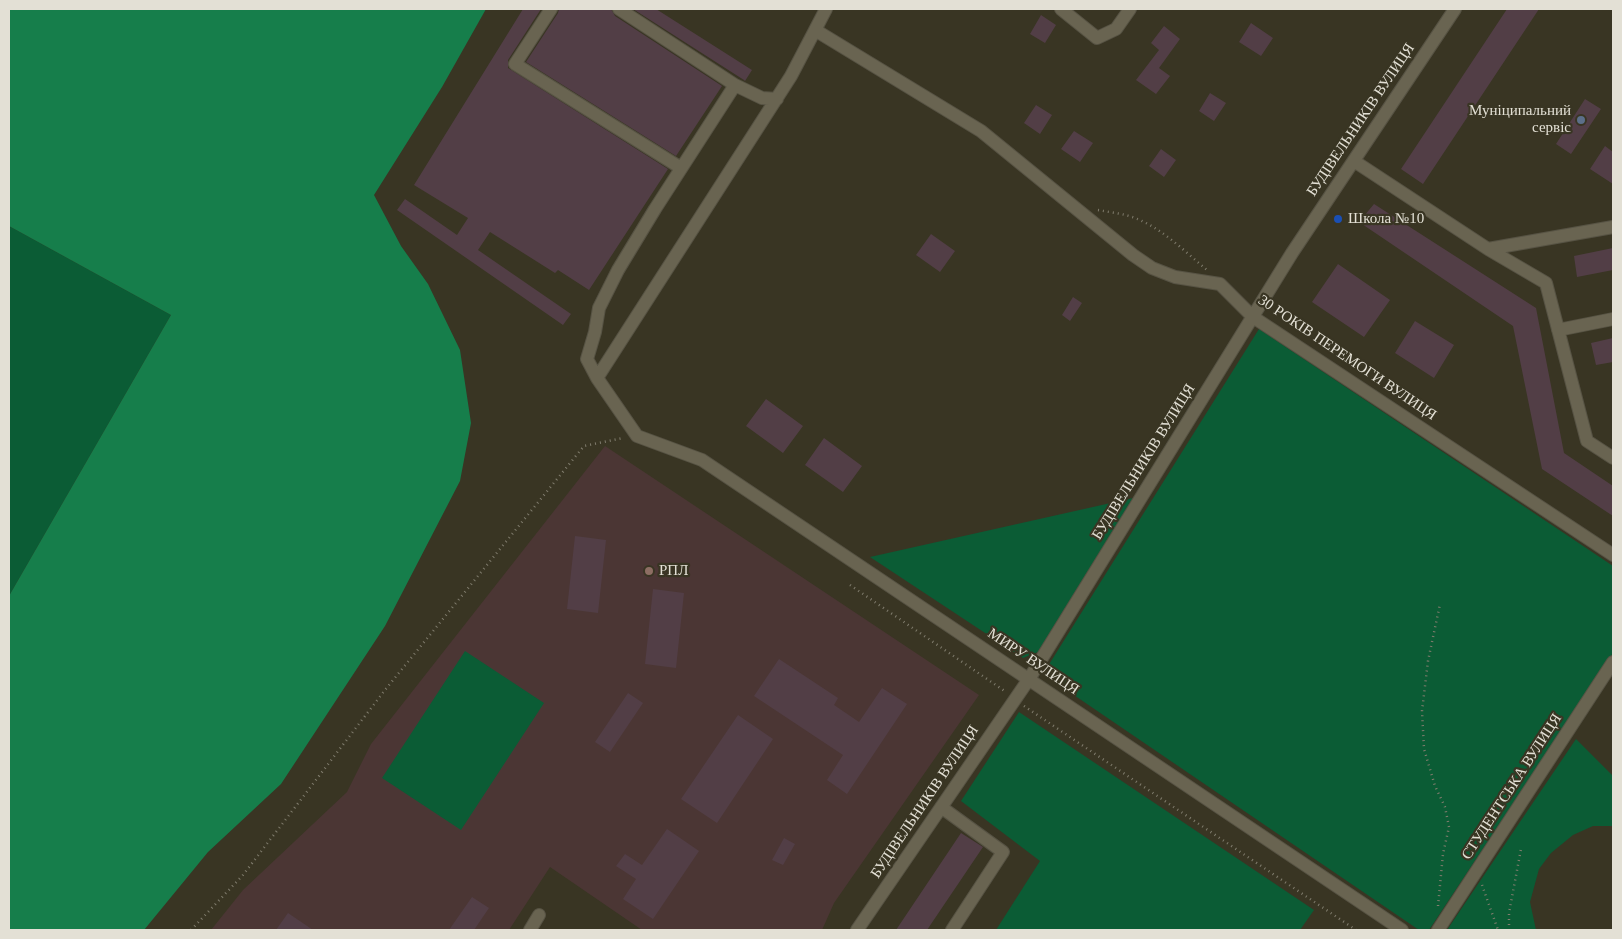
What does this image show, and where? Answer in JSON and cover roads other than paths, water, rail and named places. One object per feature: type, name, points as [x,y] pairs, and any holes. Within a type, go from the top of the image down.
[{"type":"street","points":[[551,9],[515,64],[682,168]]},
{"type":"street","points":[[618,9],[735,84],[762,98],[777,99]]},
{"type":"street","points":[[735,84],[655,208],[599,308],[595,332],[587,359],[597,378],[777,99],[826,9]]},
{"type":"street","points":[[1062,9],[1097,38],[1116,29],[1130,9]]},
{"type":"street","name":"БУДІВЕЛЬНИКІВ ВУЛИЦЯ","points":[[857,930],[1029,679],[1292,253],[1455,9]]},
{"type":"street","name":"30 РОКІВ ПЕРЕМОГИ ВУЛИЦЯ","points":[[815,30],[981,131],[1133,256],[1152,268],[1174,276],[1220,284],[1253,317],[1613,555]]},
{"type":"street","points":[[1354,161],[1488,249],[1546,283],[1587,441],[1613,458]]},
{"type":"street","points":[[1488,249],[1613,227]]},
{"type":"street","points":[[1558,330],[1613,319]]},
{"type":"street","name":"МИРУ ВУЛИЦЯ","points":[[597,378],[637,436],[702,460],[1402,930]]},
{"type":"street","name":"СТУДЕНТСЬКА ВУЛИЦЯ","points":[[1438,930],[1613,662]]},
{"type":"street","points":[[941,807],[1003,852],[952,930]]},
{"type":"street","points":[[530,930],[539,915]]},
{"type":"place","name":"Муніципальний сервіс","points":[[1581,120]]},
{"type":"place","name":"Школа №10","points":[[1338,219]]},
{"type":"place","name":"РПЛ","points":[[649,571]]}]
